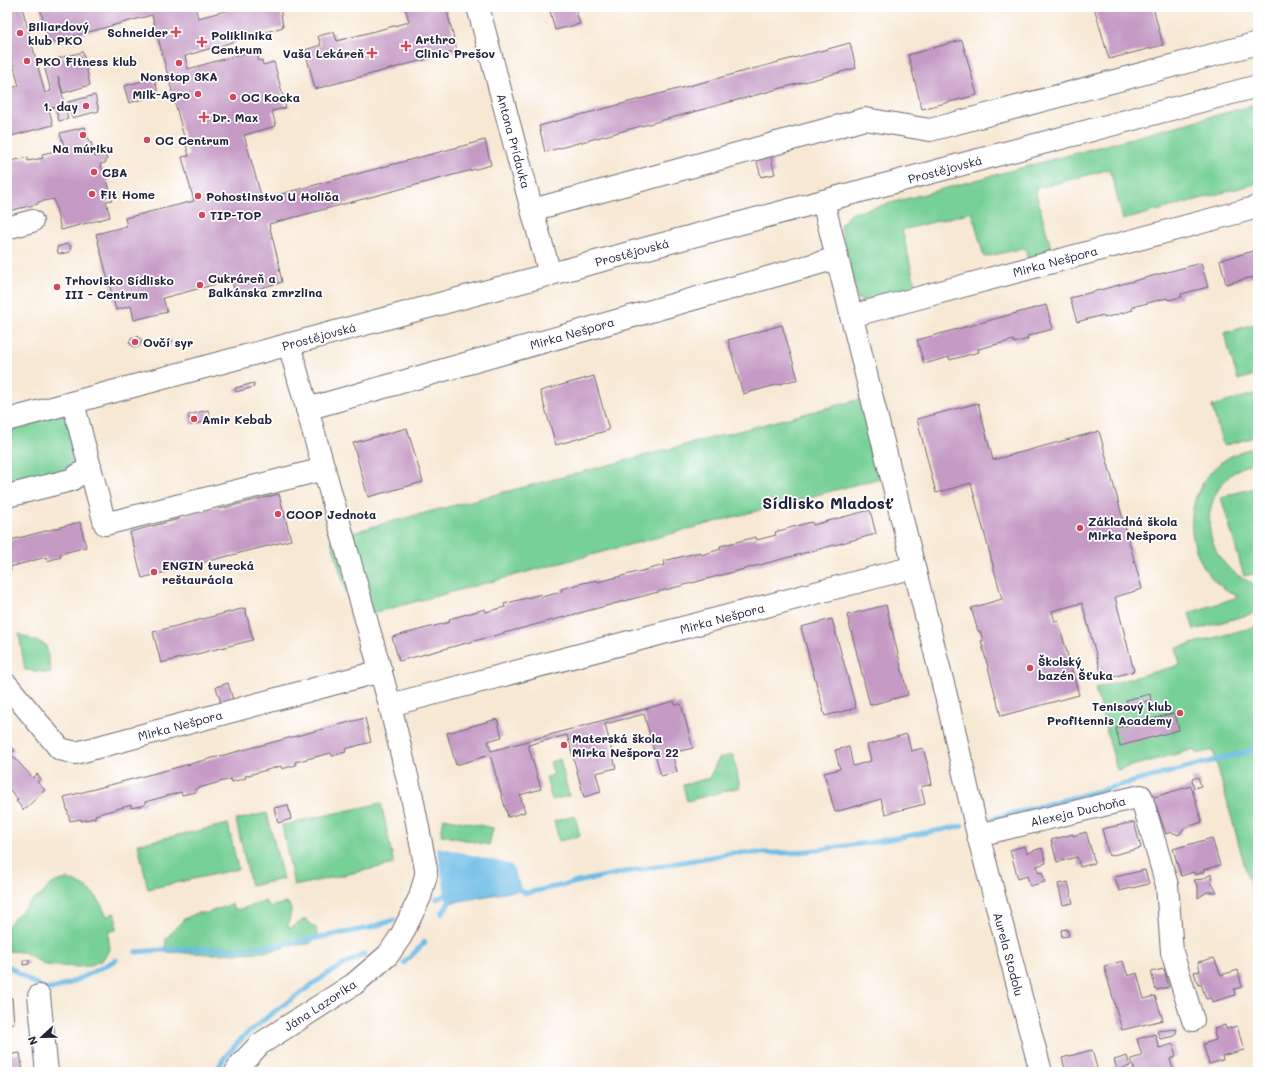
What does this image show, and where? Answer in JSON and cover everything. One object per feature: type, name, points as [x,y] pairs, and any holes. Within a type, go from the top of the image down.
[{"type":"street","name":"Antona Prídavka","points":[[478,7],[550,274]]},
{"type":"street","points":[[532,210],[865,119],[930,130],[1258,44]]},
{"type":"street","name":"Prostějovská","points":[[7,420],[1258,86]]},
{"type":"street","points":[[823,201],[962,761],[978,835]]},
{"type":"street","name":"Mirka Nešpora","points":[[851,316],[1258,207]]},
{"type":"street","points":[[7,228],[32,221]]},
{"type":"street","name":"Mirka Nešpora","points":[[307,408],[837,258]]},
{"type":"street","points":[[289,344],[390,705]]},
{"type":"street","points":[[81,434],[106,394]]},
{"type":"street","points":[[73,403],[105,524],[324,469]]},
{"type":"street","points":[[7,496],[71,480],[90,467]]},
{"type":"street","name":"Mirka Nešpora","points":[[390,705],[914,567]]},
{"type":"street","name":"Mirka Nešpora","points":[[7,685],[60,749],[76,753],[380,671]]},
{"type":"street","name":"Jána Lazoríka","points":[[236,1072],[240,1065],[260,1044],[354,984],[388,955],[402,936],[420,897],[426,875],[426,869],[412,797],[390,705]]},
{"type":"street","name":"Alexeja Duchoňa","points":[[978,835],[1141,796],[1167,884],[1172,952],[1193,1020]]},
{"type":"street","name":"Aurela Stodolu","points":[[978,835],[1041,1072]]},
{"type":"street","points":[[39,996],[47,1072]]},
{"type":"green space","points":[[1258,104],[1258,183],[1123,220],[1110,169],[1035,189],[1052,252],[1028,259],[1025,248],[984,257],[972,212],[902,230],[916,288],[865,301],[858,299],[840,226],[850,214]]},
{"type":"green space","points":[[1258,323],[1258,374],[1238,380],[1224,333]]},
{"type":"green space","points":[[1258,393],[1258,436],[1223,446],[1212,406]]},
{"type":"green space","points":[[865,398],[888,476],[354,618],[331,540],[371,527]]},
{"type":"green space","points":[[65,401],[87,463],[7,485],[7,416]]},
{"type":"green space","points":[[1258,446],[1258,461],[1236,471],[1221,485],[1212,503],[1209,522],[1212,542],[1222,560],[1237,575],[1258,585],[1258,612],[1194,630],[1189,613],[1238,597],[1217,583],[1211,577],[1202,564],[1196,549],[1192,534],[1192,519],[1194,504],[1199,489],[1219,464],[1237,453]]},
{"type":"green space","points":[[1258,487],[1258,573],[1244,576],[1221,497]]},
{"type":"green space","name":"Tenisový klub Profitennis Academy","points":[[1258,626],[1258,914],[1213,750],[1197,754],[1195,749],[1117,770],[1095,688],[1180,665],[1176,648]]},
{"type":"green space","points":[[19,634],[46,645],[51,673],[25,670]]},
{"type":"green space","points":[[733,755],[740,787],[687,801],[683,785],[709,778],[719,758]]},
{"type":"green space","points":[[560,759],[569,796],[552,800],[546,777],[554,775],[550,762]]},
{"type":"green space","points":[[381,803],[394,864],[294,886],[282,825]]},
{"type":"green space","points":[[267,813],[283,879],[251,886],[236,820]]},
{"type":"green space","points":[[575,816],[580,836],[559,841],[554,821]]},
{"type":"green space","points":[[444,818],[493,828],[489,845],[441,835]]},
{"type":"green space","points":[[228,824],[238,869],[148,889],[138,844]]},
{"type":"green space","points":[[68,879],[82,885],[92,892],[99,901],[106,915],[108,916],[114,913],[116,915],[116,930],[110,931],[108,935],[110,950],[102,960],[89,966],[77,967],[45,965],[24,952],[7,951],[7,926],[30,902],[42,895],[49,886],[58,881]]},
{"type":"green space","points":[[265,901],[271,907],[284,903],[289,904],[291,910],[288,927],[291,928],[305,919],[316,928],[317,937],[309,944],[292,945],[264,952],[211,954],[166,952],[166,939],[184,919],[197,913],[207,913],[232,904],[234,909],[238,909],[246,908]]},
{"type":"water","points":[[440,850],[510,867],[519,890],[449,903]]},
{"type":"building","points":[[7,7],[22,7],[45,93],[51,91],[43,62],[83,52],[90,85],[63,93],[58,76],[68,119],[59,121],[55,107],[49,109],[53,125],[7,137],[7,84],[9,88],[19,86],[11,57],[7,58]]},
{"type":"building","points":[[40,7],[195,7],[198,18],[241,7],[280,7],[283,27],[185,56],[188,69],[256,50],[259,61],[262,60],[263,65],[274,62],[286,108],[272,111],[276,126],[244,135],[262,199],[485,140],[491,165],[269,224],[282,282],[235,295],[232,280],[163,298],[167,312],[134,320],[131,306],[116,310],[96,234],[127,226],[125,218],[194,201],[182,157],[189,156],[152,15],[48,43]]},
{"type":"building","points":[[405,7],[446,7],[457,51],[315,89],[305,50],[321,45],[318,36],[334,32],[337,41],[409,22]]},
{"type":"building","points":[[549,7],[575,7],[580,24],[555,30]]},
{"type":"building","points":[[1094,7],[1153,7],[1163,45],[1109,59]]},
{"type":"building","points":[[962,40],[977,95],[922,109],[908,55]]},
{"type":"building","points":[[850,43],[856,68],[545,152],[539,126]]},
{"type":"building","points":[[154,78],[159,95],[129,103],[124,86]]},
{"type":"building","points":[[95,95],[99,111],[72,118],[68,102]]},
{"type":"building","points":[[85,127],[95,157],[105,155],[107,159],[105,163],[100,164],[102,169],[105,171],[112,200],[106,201],[110,217],[61,230],[54,199],[8,211],[7,162],[28,157],[28,161],[43,158],[42,154],[65,149],[60,133]]},
{"type":"building","points":[[770,154],[775,174],[761,177],[756,158]]},
{"type":"building","points":[[67,244],[71,246],[70,252],[58,253],[57,247]]},
{"type":"building","points":[[1258,250],[1258,278],[1253,280],[1253,277],[1226,284],[1220,260]]},
{"type":"building","points":[[1201,263],[1208,287],[1181,294],[1182,297],[1168,300],[1167,298],[1132,307],[1133,310],[1104,318],[1103,315],[1077,322],[1070,298]]},
{"type":"building","points":[[1046,305],[1053,329],[1027,336],[1028,339],[1014,343],[1014,340],[978,349],[979,352],[950,360],[949,357],[924,364],[917,340]]},
{"type":"building","points":[[782,325],[798,379],[743,394],[728,340]]},
{"type":"building","name":"Ovčí syr","points":[[137,336],[142,340],[140,344],[134,346],[129,343],[131,338]]},
{"type":"building","points":[[171,339],[172,343],[161,346],[160,342]]},
{"type":"building","points":[[594,376],[609,430],[556,445],[540,391]]},
{"type":"building","points":[[254,383],[254,387],[236,392],[235,388]]},
{"type":"building","points":[[978,403],[993,460],[1099,431],[1142,589],[1115,597],[1134,671],[1103,680],[1082,603],[1052,611],[1055,622],[1058,621],[1079,695],[1001,716],[981,641],[983,641],[980,631],[978,631],[971,608],[1002,599],[971,483],[936,493],[917,419]]},
{"type":"building","points":[[208,410],[211,420],[191,425],[188,415]]},
{"type":"building","points":[[407,428],[423,482],[368,497],[353,443]]},
{"type":"building","points":[[279,494],[291,540],[142,578],[130,532],[179,519],[179,516],[219,506],[220,509]]},
{"type":"building","points":[[870,510],[876,534],[399,661],[392,637],[450,622],[449,619],[485,609],[486,612],[505,607],[504,604],[541,594],[541,597],[562,592],[561,589],[583,583],[597,580],[598,582],[665,565],[664,561],[700,552],[701,555],[721,549],[720,546],[756,537],[757,540],[776,535],[775,532],[800,525],[812,522],[813,525]]},
{"type":"building","points":[[80,522],[86,547],[60,554],[61,557],[47,561],[46,557],[10,567],[11,570],[7,571],[7,541]]},
{"type":"building","points":[[886,605],[908,695],[870,705],[847,615]]},
{"type":"building","points":[[245,608],[253,640],[161,663],[153,632]]},
{"type":"building","points":[[832,619],[856,708],[825,716],[801,627]]},
{"type":"building","points":[[228,683],[233,700],[221,703],[216,687]]},
{"type":"building","points":[[1150,694],[1151,700],[1128,706],[1126,700]]},
{"type":"building","points":[[674,701],[675,705],[681,704],[693,748],[672,753],[677,772],[661,776],[644,714],[605,724],[616,768],[596,773],[601,792],[584,797],[567,735],[528,745],[541,789],[520,795],[525,812],[508,817],[490,755],[456,765],[447,733],[497,719],[502,737],[488,741],[491,751]]},
{"type":"building","points":[[1175,713],[1179,730],[1120,746],[1116,728]]},
{"type":"building","points":[[365,718],[371,742],[345,749],[346,752],[332,756],[331,753],[295,762],[296,765],[282,769],[281,766],[245,776],[246,778],[232,782],[231,779],[195,789],[196,792],[182,795],[181,792],[145,802],[145,805],[131,808],[131,805],[95,815],[95,818],[81,821],[81,819],[70,821],[64,797]]},
{"type":"building","points":[[907,734],[911,751],[923,748],[929,769],[932,784],[921,787],[925,804],[885,814],[881,799],[835,812],[824,773],[840,769],[835,750],[849,747],[853,766],[871,761],[867,745]]},
{"type":"building","points":[[11,746],[15,750],[11,754],[33,778],[37,774],[41,779],[37,782],[45,790],[24,810],[16,801],[18,799],[7,787],[7,750]]},
{"type":"building","points":[[1198,777],[1201,786],[1194,788],[1192,779]]},
{"type":"building","points":[[1191,786],[1202,822],[1184,828],[1179,835],[1171,832],[1166,834],[1156,805],[1153,805],[1151,798]]},
{"type":"building","points":[[288,805],[291,819],[278,823],[274,808]]},
{"type":"building","points":[[1134,822],[1141,848],[1109,856],[1102,829]]},
{"type":"building","points":[[1086,832],[1095,863],[1080,867],[1077,857],[1057,862],[1051,840]]},
{"type":"building","points":[[1212,838],[1220,865],[1203,870],[1204,872],[1195,875],[1194,872],[1181,876],[1173,849]]},
{"type":"building","points":[[1025,846],[1027,853],[1042,848],[1046,863],[1037,866],[1039,873],[1042,872],[1045,882],[1030,886],[1027,876],[1018,879],[1010,850]]},
{"type":"building","points":[[1145,870],[1149,884],[1119,891],[1115,877]]},
{"type":"building","points":[[1211,874],[1212,884],[1217,892],[1207,892],[1198,898],[1198,887],[1194,880],[1203,879]]},
{"type":"building","points":[[1068,882],[1073,903],[1063,905],[1058,884]]},
{"type":"building","points":[[1067,929],[1069,936],[1062,937],[1061,930]]},
{"type":"building","points":[[1214,958],[1221,975],[1238,970],[1242,987],[1234,989],[1235,995],[1212,1002],[1211,998],[1206,999],[1201,984],[1198,985],[1194,972],[1200,971],[1198,962]]},
{"type":"building","points":[[23,960],[29,960],[29,964],[23,965]]},
{"type":"building","points":[[1123,961],[1128,976],[1137,973],[1144,999],[1155,996],[1163,1020],[1122,1030],[1104,966]]},
{"type":"building","points":[[1164,969],[1169,987],[1156,990],[1151,972]]},
{"type":"building","points":[[7,998],[12,998],[14,1023],[7,1024]]},
{"type":"building","points":[[1225,1025],[1226,1029],[1237,1026],[1244,1050],[1222,1056],[1223,1060],[1209,1064],[1203,1044],[1216,1040],[1214,1028]]},
{"type":"building","points":[[1177,1029],[1175,1036],[1160,1039],[1157,1031]]},
{"type":"building","points":[[1155,1034],[1159,1048],[1173,1044],[1176,1057],[1170,1059],[1174,1072],[1135,1072],[1131,1059],[1142,1056],[1137,1039]]},
{"type":"building","points":[[1092,1050],[1098,1072],[1066,1072],[1062,1058]]},
{"type":"building","points":[[20,1053],[23,1072],[7,1072],[7,1055]]},
{"type":"building","points":[[1127,1056],[1130,1066],[1117,1070],[1114,1060]]},
{"type":"waterway","points":[[991,819],[1258,749]]},
{"type":"waterway","points":[[442,913],[449,903],[440,850],[510,867],[519,890],[526,893],[620,873],[733,853],[792,853],[868,843],[962,826]]},
{"type":"waterway","points":[[437,899],[448,893]]},
{"type":"waterway","points":[[136,952],[173,949],[228,949],[280,945],[369,928],[394,920]]},
{"type":"waterway","points":[[404,963],[425,942]]},
{"type":"waterway","points":[[216,1072],[224,1058],[243,1037],[271,1014],[327,974],[364,954]]},
{"type":"waterway","points":[[7,965],[43,988],[53,989],[71,983],[116,960]]},
{"type":"place","name":"Schneider","points":[[176,32]]},
{"type":"place","name":"Biliardový klub PKO","points":[[20,33]]},
{"type":"place","name":"Poliklinika Centrum","points":[[202,42]]},
{"type":"place","name":"Arthro Clinic Prešov","points":[[406,46]]},
{"type":"place","name":"Vaša Lekáreň","points":[[372,53]]},
{"type":"place","name":"PKO Fitness klub","points":[[27,61]]},
{"type":"place","name":"Nonstop 3KA","points":[[179,63]]},
{"type":"place","name":"Milk-Agro","points":[[198,94]]},
{"type":"place","name":"OC Kocka","points":[[233,97]]},
{"type":"place","name":"1. day","points":[[86,106]]},
{"type":"place","name":"Dr. Max","points":[[204,117]]},
{"type":"place","name":"Na múriku","points":[[83,135]]},
{"type":"place","name":"OC Centrum","points":[[147,140]]},
{"type":"place","name":"CBA","points":[[94,172]]},
{"type":"place","name":"Fit Home","points":[[92,194]]},
{"type":"place","name":"Pohostinstvo U Holiča","points":[[198,196]]},
{"type":"place","name":"TIP-TOP","points":[[202,215]]},
{"type":"place","name":"Cukráreň a Balkánska zmrzlina","points":[[200,285]]},
{"type":"place","name":"Trhovisko Sídlisko III - Centrum","points":[[57,287]]},
{"type":"place","name":"Ovčí syr","points":[[135,342]]},
{"type":"place","name":"Amir Kebab","points":[[194,419]]},
{"type":"place","name":"COOP Jednota","points":[[278,514]]},
{"type":"place","name":"Základná škola Mirka Nešpora","points":[[1080,528]]},
{"type":"place","name":"ENGIN turecká reštaurácia","points":[[154,572]]},
{"type":"place","name":"Školský bazén Šťuka","points":[[1030,668]]},
{"type":"place","name":"Tenisový klub Profitennis Academy","points":[[1180,713]]},
{"type":"place","name":"Materská škola Mirka Nešpora 22","points":[[564,745]]},
{"type":"district","name":"Sídlisko Mladosť","points":[[828,502]]}]
